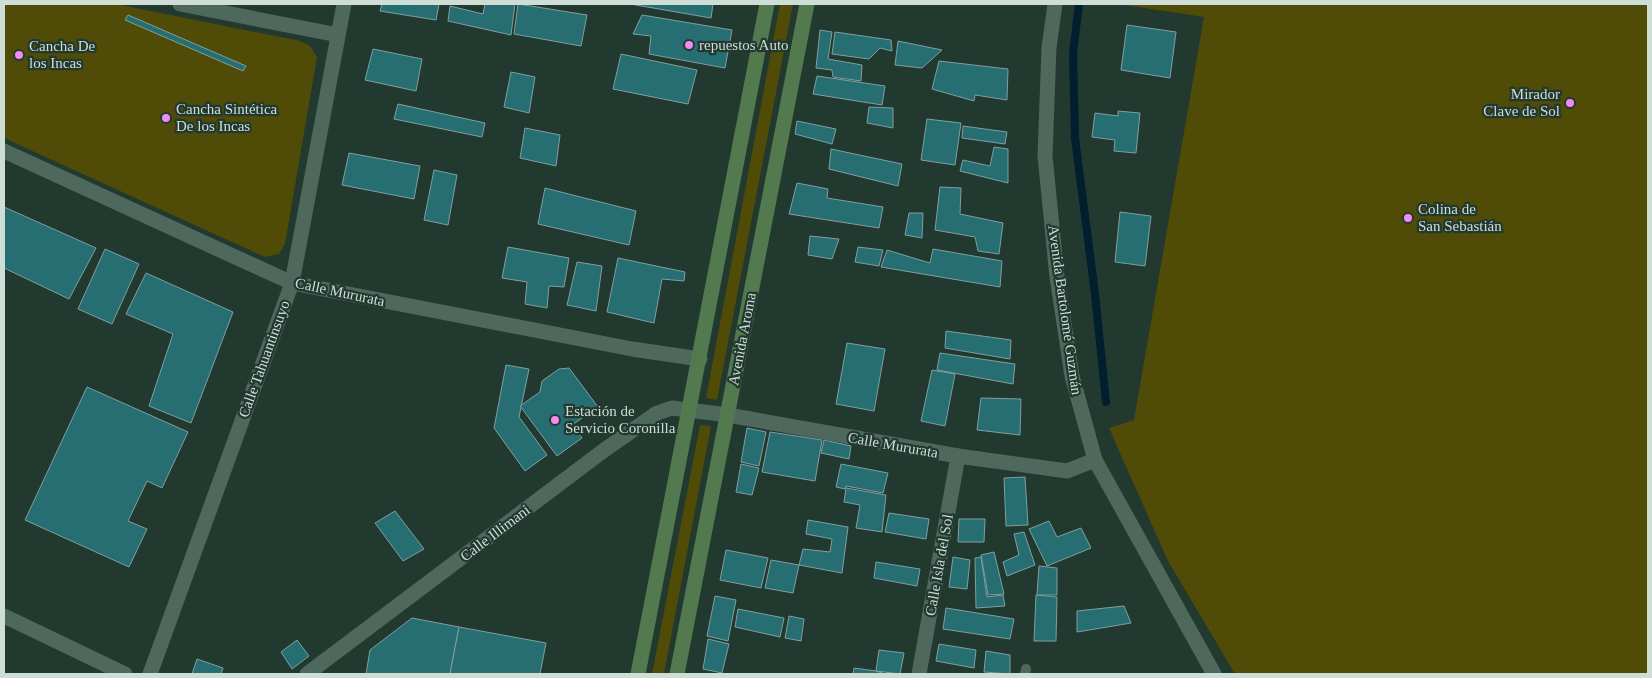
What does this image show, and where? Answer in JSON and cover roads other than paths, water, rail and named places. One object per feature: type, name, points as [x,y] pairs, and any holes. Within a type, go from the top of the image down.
[{"type":"main road","points":[[638,674],[700,360],[766,4]]},
{"type":"main road","name":"Avenida Aroma","points":[[677,674],[807,4]]},
{"type":"street","points":[[180,4],[338,35]]},
{"type":"street","name":"Calle Tahuantinsuyo","points":[[150,674],[292,283],[344,4]]},
{"type":"street","name":"Avenida Bartolomé Guzmán","points":[[1055,4],[1049,48],[1045,156],[1057,277],[1072,376],[1095,460],[1214,674]]},
{"type":"street","name":"Calle Mururata","points":[[4,151],[292,283],[632,349],[700,360]]},
{"type":"street","name":"Calle Illimani","points":[[306,674],[603,451],[657,413],[672,408],[690,409]]},
{"type":"street","name":"Calle Mururata","points":[[690,409],[958,456],[1067,471],[1095,460]]},
{"type":"street","name":"Calle Isla del Sol","points":[[919,674],[958,456]]},
{"type":"street","points":[[4,616],[125,674]]},
{"type":"waterway","points":[[1079,4],[1073,53],[1075,138],[1095,294],[1106,402]]},
{"type":"place","name":"repuestos Auto","points":[[689,45]]},
{"type":"place","name":"Cancha De los Incas","points":[[19,55]]},
{"type":"place","name":"Mirador Clave de Sol","points":[[1570,103]]},
{"type":"place","name":"Cancha Sintética De los Incas","points":[[166,118]]},
{"type":"place","name":"Colina de San Sebastián","points":[[1408,218]]},
{"type":"place","name":"Estación de Servicio Coronilla","points":[[555,420]]}]
